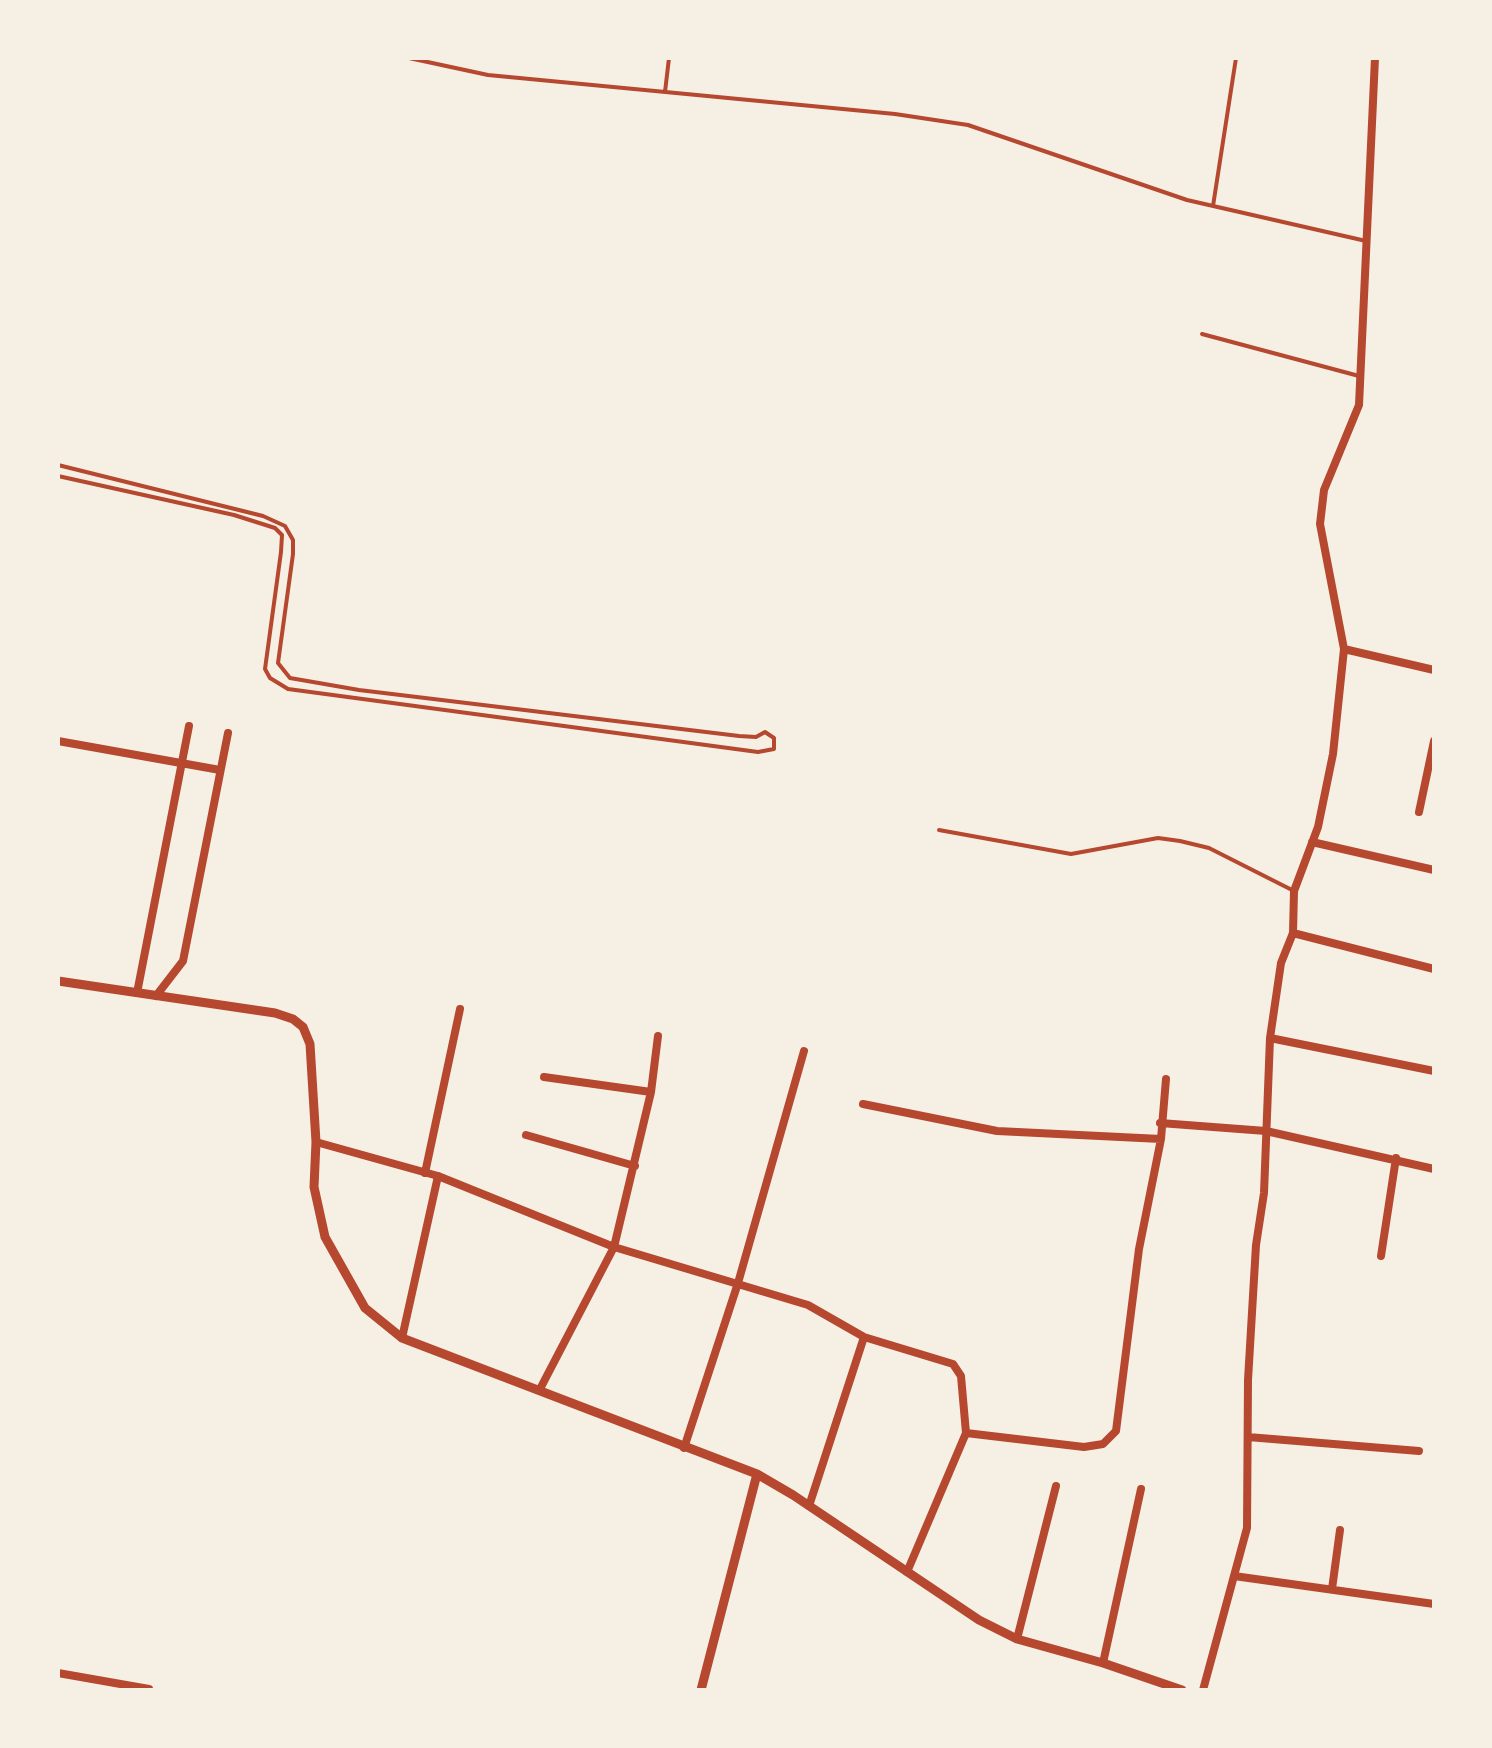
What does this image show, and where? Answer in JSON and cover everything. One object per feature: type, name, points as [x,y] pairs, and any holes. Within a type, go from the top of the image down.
[{"type":"street","points":[[1203,1690],[1247,1528],[1248,1380],[1270,1038],[1281,963],[1293,933],[1294,891],[1318,827],[1333,754],[1344,649],[1320,524],[1324,490],[1359,405],[1375,58]]},
{"type":"street","points":[[1344,649],[1434,670]]},
{"type":"street","points":[[137,993],[189,726]]},
{"type":"street","points":[[156,996],[183,961],[228,733]]},
{"type":"street","points":[[58,741],[220,770]]},
{"type":"street","points":[[1419,812],[1434,741]]},
{"type":"street","points":[[1312,842],[1434,870]]},
{"type":"street","points":[[1293,933],[1434,969]]},
{"type":"street","points":[[58,981],[275,1013],[293,1019],[303,1027],[310,1044],[316,1142],[314,1187],[325,1237],[365,1308],[402,1338],[757,1474],[979,1620],[1017,1639],[1103,1663],[1182,1690]]},
{"type":"street","points":[[425,1173],[449,1046],[460,1009]]},
{"type":"street","points":[[540,1389],[614,1247],[651,1092],[658,1036]]},
{"type":"street","points":[[1270,1038],[1434,1071]]},
{"type":"street","points":[[684,1448],[738,1283],[804,1051]]},
{"type":"street","points":[[544,1077],[651,1092]]},
{"type":"street","points":[[966,1433],[1084,1447],[1103,1444],[1116,1431],[1139,1249],[1161,1139],[1166,1079]]},
{"type":"street","points":[[863,1104],[997,1131],[1161,1139]]},
{"type":"street","points":[[1160,1123],[1266,1131],[1434,1169]]},
{"type":"street","points":[[526,1135],[635,1166]]},
{"type":"street","points":[[316,1142],[438,1176],[614,1247],[808,1305],[864,1337],[953,1364],[961,1376],[966,1433],[907,1572]]},
{"type":"street","points":[[1381,1256],[1396,1158]]},
{"type":"street","points":[[402,1338],[438,1176]]},
{"type":"street","points":[[809,1506],[864,1337]]},
{"type":"street","points":[[1248,1437],[1419,1451]]},
{"type":"street","points":[[701,1690],[757,1474]]},
{"type":"street","points":[[1017,1639],[1056,1486]]},
{"type":"street","points":[[1103,1663],[1141,1489]]},
{"type":"street","points":[[1332,1589],[1340,1530]]},
{"type":"street","points":[[1234,1576],[1434,1604]]},
{"type":"street","points":[[58,1673],[149,1689]]},
{"type":"lane","points":[[409,58],[488,75],[968,125],[1213,206],[1368,241]]},
{"type":"lane","points":[[665,92],[669,58]]},
{"type":"lane","points":[[1213,206],[1236,58]]},
{"type":"lane","points":[[1202,334],[1361,377]]},
{"type":"lane","points":[[58,465],[263,516],[285,526],[293,540],[293,554],[278,663],[290,678],[359,690],[746,737],[765,732],[774,738],[774,749],[758,752],[288,689],[270,678],[265,669],[281,552],[282,535],[275,528],[234,515],[58,476]]},
{"type":"lane","points":[[939,830],[1071,854],[1158,838],[1180,841],[1209,848],[1294,891]]}]
